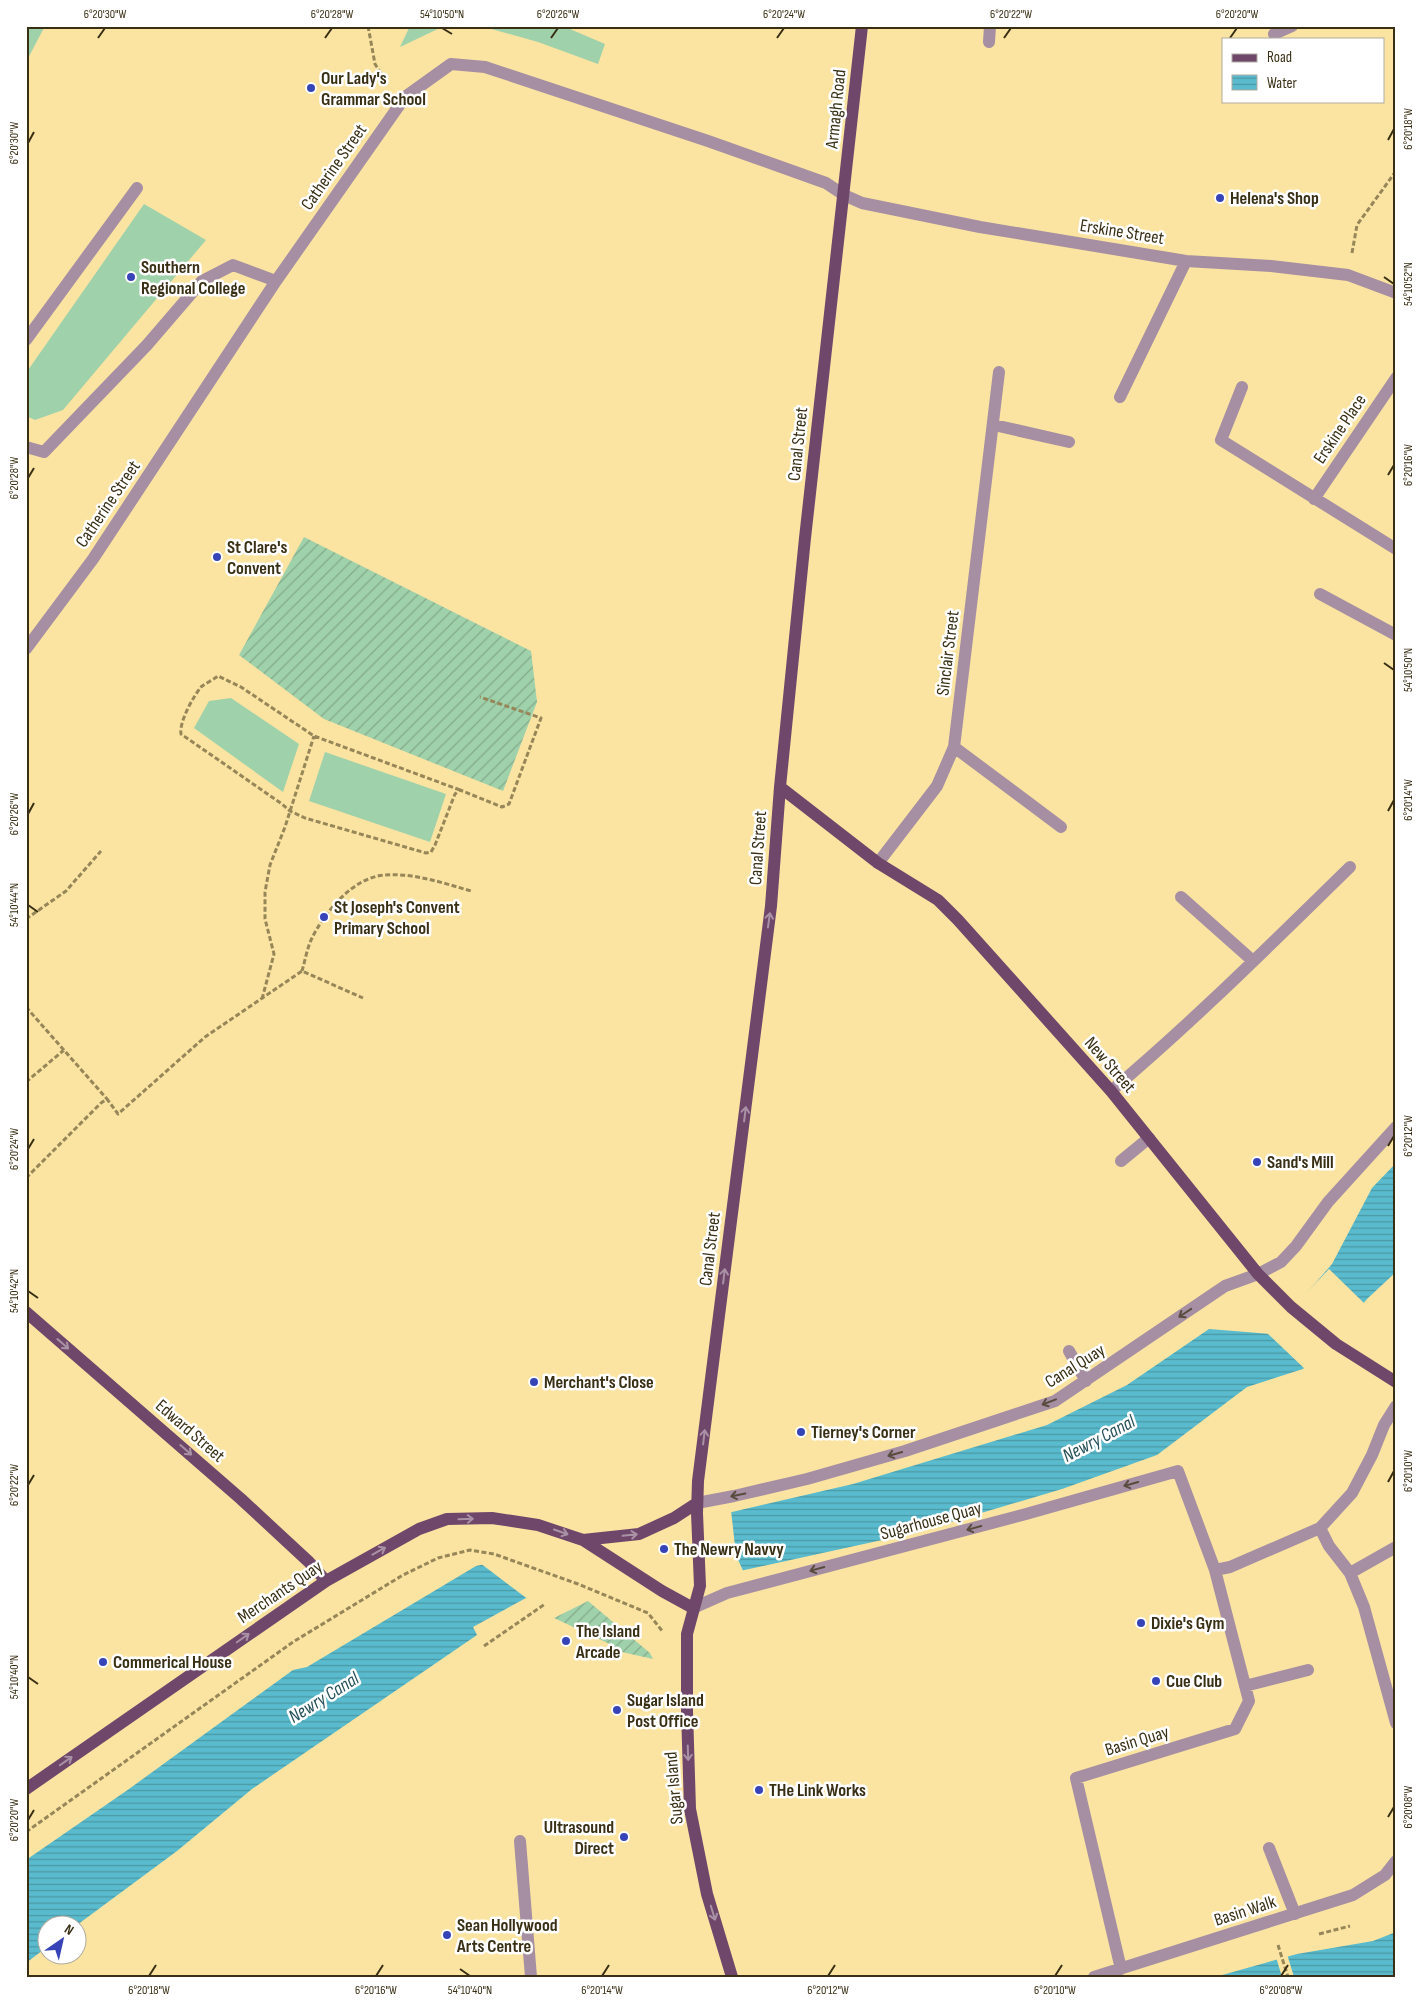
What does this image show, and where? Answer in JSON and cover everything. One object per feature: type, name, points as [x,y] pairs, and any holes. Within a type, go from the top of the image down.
[{"type":"main road","name":"Armagh Road","points":[[844,195],[862,26]]},
{"type":"main road","name":"Canal Street","points":[[697,1508],[771,906],[780,787],[844,195]]},
{"type":"main road","name":"New Street","points":[[780,787],[878,864],[928,894],[944,907],[1111,1091],[1258,1274],[1291,1307],[1336,1344],[1396,1382]]},
{"type":"main road","name":"Edward Street","points":[[26,1312],[241,1499],[309,1562],[326,1581]]},
{"type":"main road","name":"Merchants Quay","points":[[583,1540],[639,1534],[697,1508]]},
{"type":"main road","name":"Sugar Island","points":[[697,1508],[700,1586],[687,1634],[690,1809],[707,1894],[732,1977]]},
{"type":"main road","name":"Merchants Quay","points":[[26,1789],[326,1581],[418,1529],[447,1519],[492,1518],[538,1524],[583,1540],[662,1591],[693,1608]]},
{"type":"street","points":[[988,42],[990,26]]},
{"type":"street","points":[[1274,34],[1292,26]]},
{"type":"street","name":"Catherine Street","points":[[26,648],[93,558],[276,281],[405,97],[451,64],[485,67],[708,140],[826,183],[844,195]]},
{"type":"street","points":[[26,340],[137,188]]},
{"type":"street","name":"Erskine Street","points":[[844,195],[862,203],[980,227],[1186,261],[1271,266],[1348,275],[1396,293]]},
{"type":"street","points":[[1120,397],[1186,261]]},
{"type":"street","points":[[26,447],[44,452],[147,345],[202,281],[233,265],[276,281]]},
{"type":"street","name":"Sinclair Street","points":[[878,864],[937,786],[954,747],[999,372]]},
{"type":"street","name":"Erskine Place","points":[[1314,499],[1396,378]]},
{"type":"street","points":[[1242,387],[1221,440],[1396,549]]},
{"type":"street","points":[[994,425],[1069,442]]},
{"type":"street","points":[[1320,594],[1396,635]]},
{"type":"street","points":[[954,747],[1061,826]]},
{"type":"street","points":[[1111,1091],[1253,961],[1350,867]]},
{"type":"street","points":[[1181,897],[1253,961]]},
{"type":"street","name":"Canal Quay","points":[[697,1508],[734,1496],[807,1479],[905,1451],[1055,1401],[1225,1286],[1258,1274],[1281,1262],[1296,1246],[1328,1202],[1396,1127]]},
{"type":"street","points":[[1122,1161],[1150,1138]]},
{"type":"street","points":[[1069,1351],[1086,1381]]},
{"type":"street","points":[[1215,1570],[1230,1566],[1320,1528],[1352,1494],[1372,1455],[1384,1425],[1396,1406]]},
{"type":"street","name":"Basin Quay","points":[[1120,1969],[1076,1778],[1235,1729],[1249,1701],[1215,1570],[1178,1471]]},
{"type":"street","name":"Sugarhouse Quay","points":[[693,1608],[727,1593],[1026,1514],[1178,1471]]},
{"type":"street","points":[[1320,1528],[1329,1546],[1350,1573],[1364,1607],[1396,1723]]},
{"type":"street","points":[[1350,1573],[1396,1547]]},
{"type":"street","points":[[1245,1686],[1308,1670]]},
{"type":"street","points":[[520,1841],[531,1977]]},
{"type":"street","points":[[1269,1848],[1295,1914]]},
{"type":"street","name":"Basin Walk","points":[[1094,1977],[1353,1895],[1385,1875],[1396,1861]]},
{"type":"path","points":[[368,26],[375,64],[382,75]]},
{"type":"path","points":[[1348,275],[1357,225],[1396,171]]},
{"type":"path","points":[[460,790],[455,794],[435,845],[431,852],[426,853],[305,818],[290,811],[181,734],[180,728],[187,711],[202,687],[218,676],[241,687],[314,736],[460,790],[502,807],[509,804],[541,718],[480,696]]},
{"type":"path","points":[[262,999],[274,954],[265,919],[265,892],[270,865],[314,736]]},
{"type":"path","points":[[26,919],[66,891],[101,851]]},
{"type":"path","points":[[26,1007],[118,1114],[205,1037],[302,971],[312,939],[327,914],[346,894],[363,881],[384,875],[421,876],[471,891]]},
{"type":"path","points":[[302,971],[363,998]]},
{"type":"path","points":[[26,1082],[64,1050]]},
{"type":"path","points":[[26,1178],[107,1099]]},
{"type":"path","points":[[26,1832],[293,1642],[403,1575],[438,1558],[470,1550],[494,1554],[648,1613],[664,1633]]},
{"type":"path","points":[[484,1646],[545,1604]]},
{"type":"path","points":[[1278,1945],[1288,1977]]},
{"type":"green space","points":[[26,26],[45,26],[26,62]]},
{"type":"green space","points":[[410,26],[563,26],[605,44],[598,64],[538,42],[488,28],[442,27],[400,47]]},
{"type":"green space","points":[[144,204],[206,240],[63,410],[35,420],[26,416],[26,373]]},
{"type":"green space","points":[[304,537],[531,651],[537,702],[503,791],[324,719],[239,655]]},
{"type":"green space","points":[[231,698],[299,744],[283,792],[194,728],[209,701]]},
{"type":"green space","points":[[325,752],[446,794],[430,842],[309,801]]},
{"type":"green space","points":[[588,1601],[650,1653],[653,1659],[613,1650],[614,1646],[554,1618]]},
{"type":"water","name":"Newry Canal","points":[[1396,1163],[1396,1272],[1368,1298],[1303,1369],[1247,1387],[1157,1455],[1062,1489],[914,1533],[740,1571],[546,1605],[526,1598],[473,1627],[477,1635],[252,1789],[177,1851],[88,1917],[38,1916],[38,1954],[26,1963],[26,1860],[129,1789],[293,1670],[307,1667],[476,1566],[732,1512],[853,1484],[1047,1425],[1127,1385],[1209,1329],[1271,1334],[1332,1264],[1372,1188]]},
{"type":"water","points":[[1396,1932],[1396,1977],[1215,1977],[1297,1954],[1373,1941]]},
{"type":"pier","points":[[1329,1269],[1365,1304],[1306,1370],[1267,1333]]},
{"type":"pier","points":[[731,1510],[736,1555],[744,1573],[546,1607],[533,1603],[480,1563]]},
{"type":"pier","points":[[1287,1954],[1294,1977],[1282,1977],[1276,1957]]},
{"type":"place","name":"Our Lady's Grammar School","points":[[311,88]]},
{"type":"place","name":"Helena's Shop","points":[[1220,198]]},
{"type":"place","name":"Southern Regional College","points":[[131,277]]},
{"type":"place","name":"St Clare's Convent","points":[[217,557]]},
{"type":"place","name":"St Joseph's Convent Primary School","points":[[324,917]]},
{"type":"place","name":"Sand's Mill","points":[[1257,1162]]},
{"type":"place","name":"Merchant's Close","points":[[534,1382]]},
{"type":"place","name":"Tierney's Corner","points":[[801,1432]]},
{"type":"place","name":"The Newry Navvy","points":[[664,1549]]},
{"type":"place","name":"Dixie's Gym","points":[[1141,1623]]},
{"type":"place","name":"The Island Arcade","points":[[566,1641]]},
{"type":"place","name":"Commerical House","points":[[103,1662]]},
{"type":"place","name":"Cue Club","points":[[1156,1681]]},
{"type":"place","name":"Sugar Island Post Office","points":[[617,1710]]},
{"type":"place","name":"THe Link Works","points":[[759,1790]]},
{"type":"place","name":"Ultrasound Direct","points":[[624,1837]]},
{"type":"place","name":"Sean Hollywood Arts Centre","points":[[447,1935]]}]
